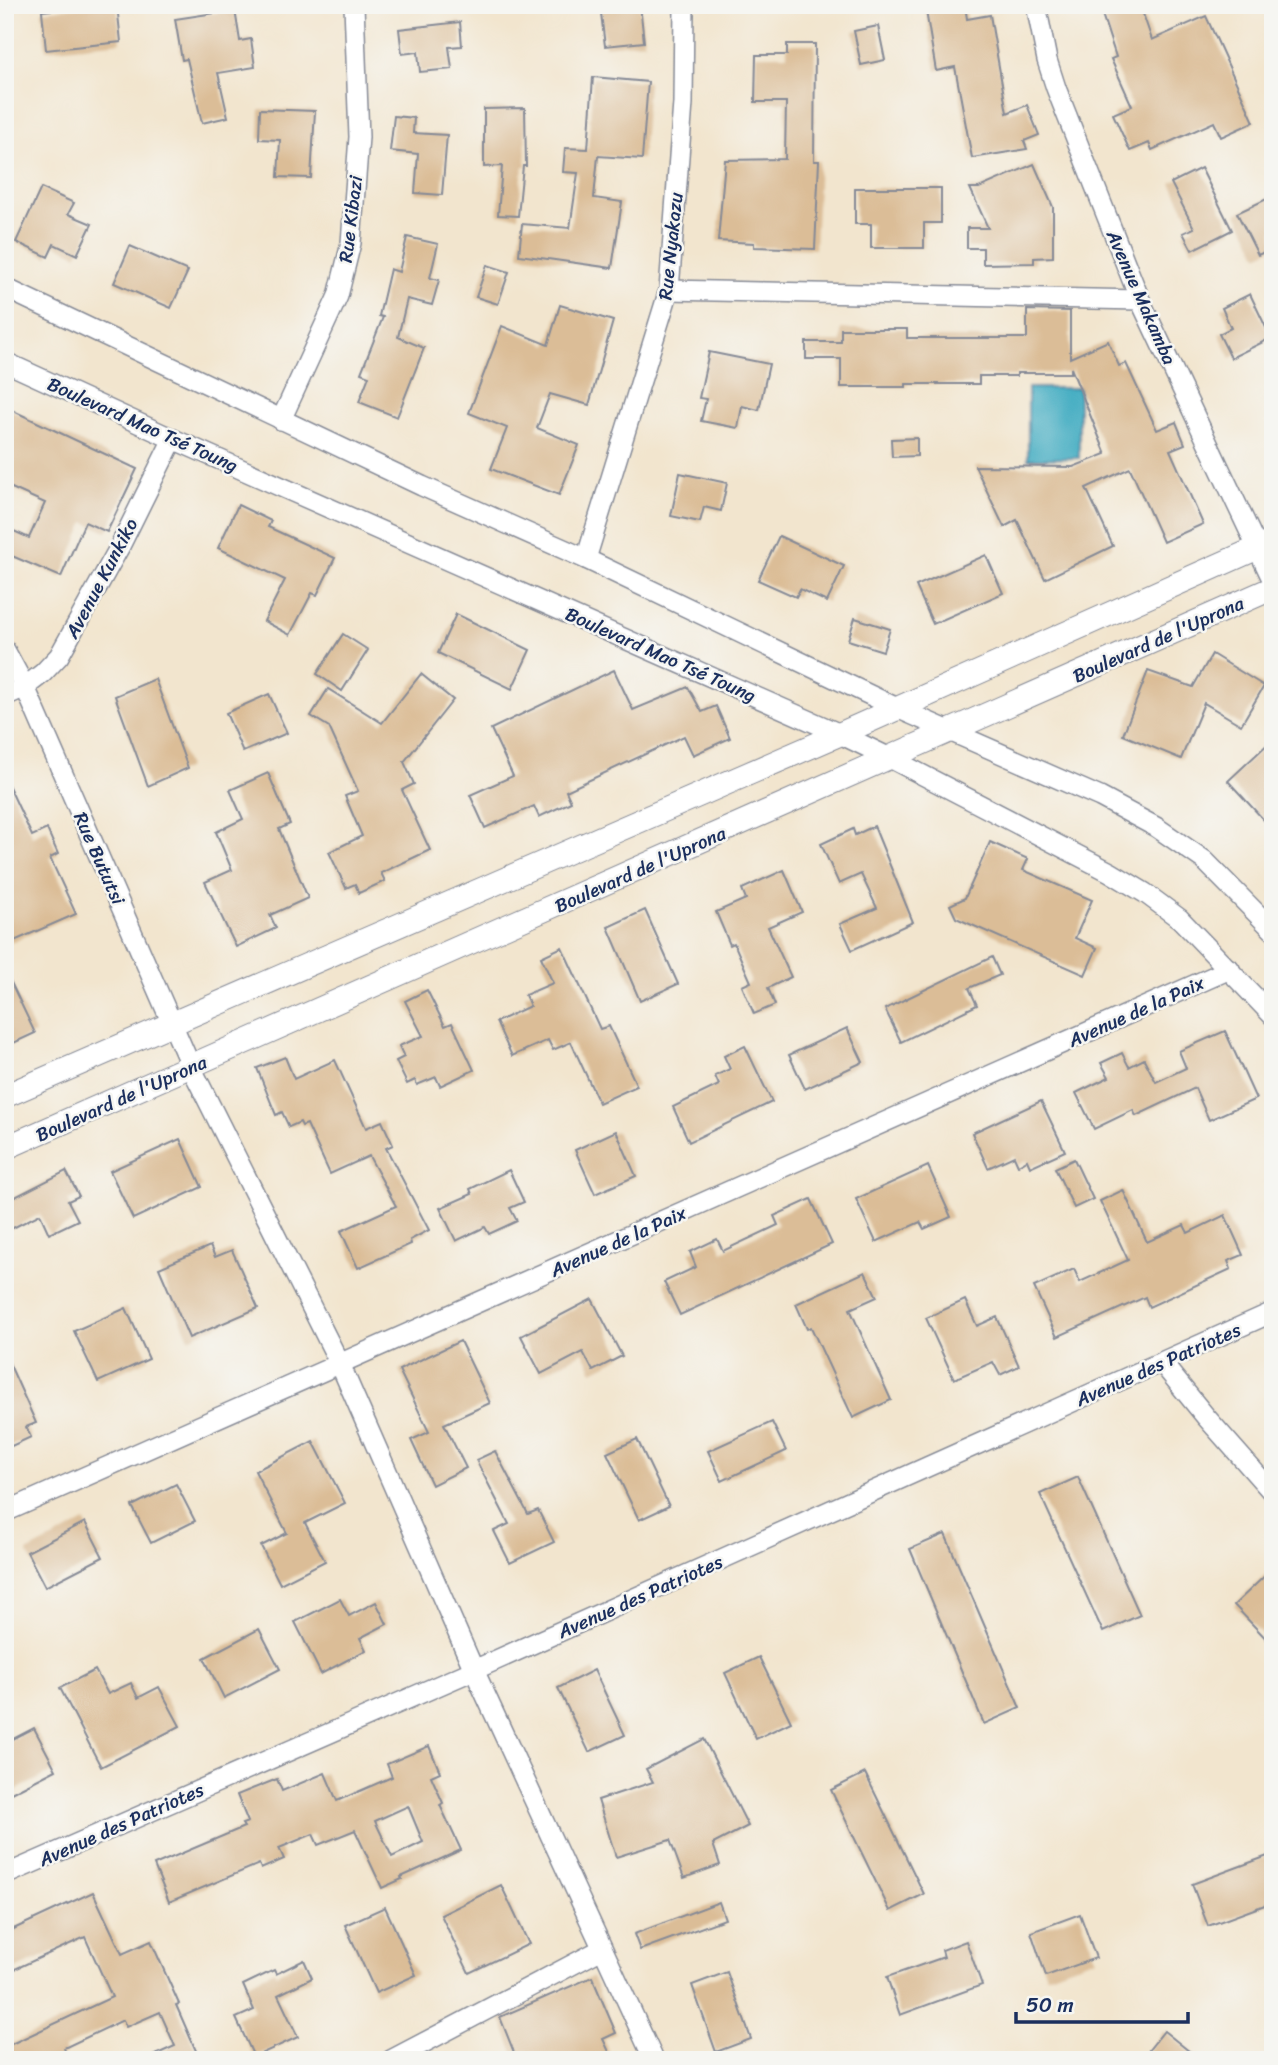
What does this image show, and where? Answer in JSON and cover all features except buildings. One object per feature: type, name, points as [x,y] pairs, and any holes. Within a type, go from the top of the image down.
[{"type":"street","name":"Rue Kibazi","points":[[281,420],[338,296],[351,243],[359,137],[354,5]]},
{"type":"street","name":"Rue Nyakazu","points":[[586,559],[669,290],[683,103],[684,5]]},
{"type":"street","name":"Avenue Makamba","points":[[1036,5],[1047,60],[1056,88],[1140,300],[1265,545],[1273,581]]},
{"type":"street","points":[[5,288],[422,486],[586,559],[897,708],[1100,797],[1156,827],[1204,860],[1273,930]]},
{"type":"street","points":[[669,290],[1140,300]]},
{"type":"street","name":"Boulevard Mao Tsé Toung","points":[[5,362],[890,758],[1145,892],[1180,919],[1273,1016]]},
{"type":"street","name":"Avenue Kunkiko","points":[[5,696],[25,687],[59,656],[119,548],[173,439]]},
{"type":"street","points":[[5,1097],[840,734],[1265,545]]},
{"type":"street","name":"Boulevard de l'Uprona","points":[[5,1148],[1273,587]]},
{"type":"street","name":"Rue Bututsi","points":[[5,650],[25,687],[191,1067],[340,1364],[474,1670],[654,2060]]},
{"type":"street","name":"Avenue de la Paix","points":[[5,1512],[1230,969]]},
{"type":"street","name":"Avenue des Patriotes","points":[[5,1875],[474,1670],[1273,1312]]},
{"type":"street","points":[[1162,1363],[1206,1418],[1273,1493]]},
{"type":"street","points":[[391,2060],[602,1949]]},
{"type":"water","points":[[1028,388],[1079,388],[1079,458],[1028,459]]}]
